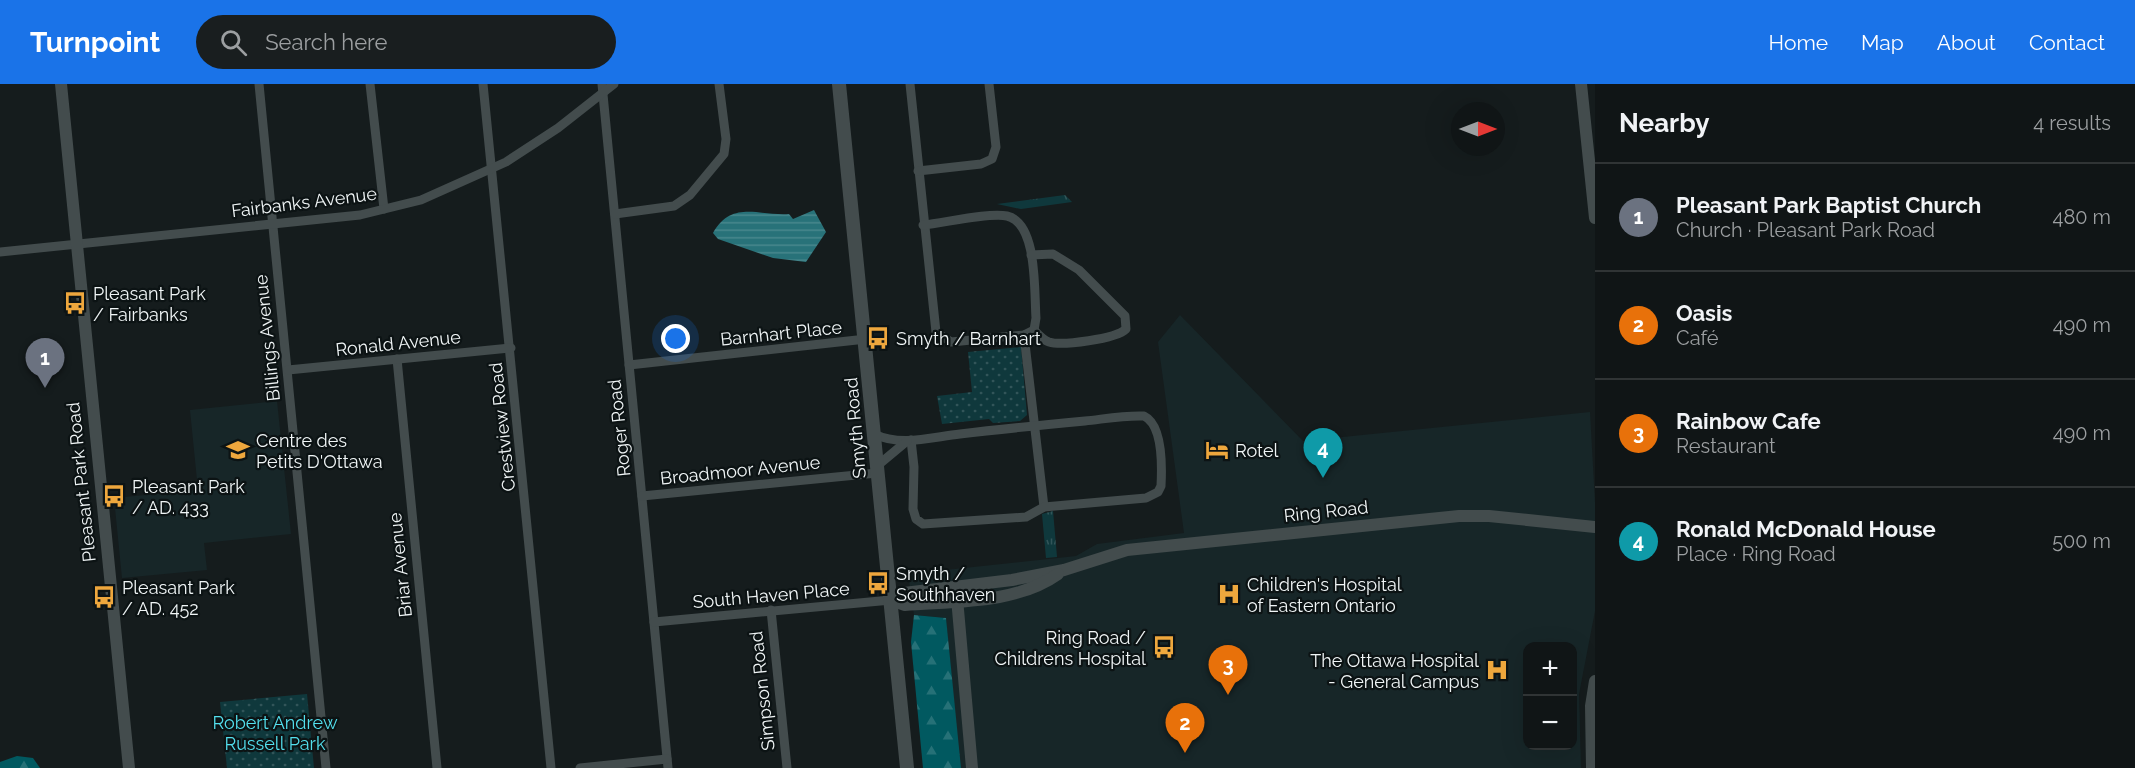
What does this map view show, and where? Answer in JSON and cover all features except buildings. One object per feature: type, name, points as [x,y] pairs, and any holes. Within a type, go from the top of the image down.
[{"type":"main road","name":"Smyth Road","points":[[839,84],[908,768]]},
{"type":"street","name":"Pleasant Park Road","points":[[61,84],[129,768]]},
{"type":"street","name":"Billings Avenue","points":[[259,84],[326,768]]},
{"type":"street","points":[[370,84],[384,209]]},
{"type":"street","name":"Crestview Road","points":[[483,84],[551,768]]},
{"type":"street","name":"Fairbanks Avenue","points":[[0,252],[360,215],[421,200],[492,169],[558,128],[602,88],[614,84]]},
{"type":"street","points":[[615,214],[674,206],[690,195],[724,154],[726,139],[719,84]]},
{"type":"street","points":[[910,84],[934,329],[938,335],[951,342],[1024,335],[1034,330]]},
{"type":"street","points":[[918,171],[981,164],[992,159],[996,147],[989,84]]},
{"type":"street","points":[[1581,84],[1595,218]]},
{"type":"street","name":"Roger Road","points":[[602,88],[668,764]]},
{"type":"street","points":[[923,225],[1007,216],[1023,227],[1028,237],[1031,255],[1036,318],[1034,330]]},
{"type":"street","points":[[1031,255],[1053,254],[1079,270],[1120,310],[1126,322],[1125,329],[1116,336],[1066,342],[1050,342],[1034,330]]},
{"type":"street","points":[[1024,335],[1044,507]]},
{"type":"street","name":"Barnhart Place","points":[[629,365],[866,339]]},
{"type":"street","name":"Ronald Avenue","points":[[288,370],[511,348]]},
{"type":"street","name":"Briar Avenue","points":[[396,359],[437,768]]},
{"type":"street","points":[[874,434],[886,440],[909,440],[1137,416],[1151,420],[1156,430],[1161,479],[1158,492],[1152,496],[1044,507],[1026,517],[923,524],[916,519],[913,509],[914,467],[909,440]]},
{"type":"street","points":[[877,470],[909,440]]},
{"type":"street","name":"Broadmoor Avenue","points":[[642,496],[877,470]]},
{"type":"street","name":"Ring Road","points":[[891,600],[904,593],[1064,570],[1127,550],[1460,516],[1595,527]]},
{"type":"street","name":"Ring Road","points":[[891,600],[905,605],[1007,595],[1049,580],[1064,570]]},
{"type":"street","points":[[956,586],[972,768]]},
{"type":"street","name":"South Haven Place","points":[[654,622],[891,600]]},
{"type":"street","name":"Simpson Road","points":[[771,610],[787,768]]},
{"type":"street","points":[[1592,768],[1591,706],[1595,681]]},
{"type":"street","points":[[580,768],[668,764]]},
{"type":"shaded area","points":[[814,210],[826,232],[806,262],[773,258],[718,239],[713,233],[720,223],[737,213],[789,214],[793,219]]},
{"type":"shaded area","name":"Children's Hospital of Eastern Ontario","points":[[1180,315],[1303,441],[1590,412],[1595,502],[1595,611],[1579,694],[1581,768],[960,768],[946,618],[914,615],[908,574],[1076,556],[1097,544],[1184,533],[1158,342]]},
{"type":"shaded area","name":"Centre des Petits D'Ottawa","points":[[277,401],[291,534],[204,543],[207,570],[122,578],[114,498],[198,490],[190,410]]},
{"type":"green space","points":[[1065,195],[1072,202],[1021,209],[997,204]]},
{"type":"green space","points":[[1021,347],[1027,415],[1020,421],[993,423],[989,419],[942,424],[937,396],[972,392],[968,352]]},
{"type":"green space","points":[[1053,511],[1057,557],[1046,558],[1042,514]]},
{"type":"green space","points":[[914,615],[946,618],[961,768],[923,768],[911,642]]},
{"type":"green space","name":"Robert Andrew Russell Park","points":[[307,694],[314,768],[227,768],[220,702]]},
{"type":"green space","points":[[17,756],[33,758],[40,768],[0,768],[0,762]]},
{"type":"place","name":"Pleasant Park / Fairbanks","points":[[75,303]]},
{"type":"place","name":"Smyth / Barnhart","points":[[878,338]]},
{"type":"place","name":"Pleasant Park Baptist Church","points":[[45,388]]},
{"type":"place","name":"Centre des Petits D'Ottawa","points":[[238,450]]},
{"type":"place","name":"Rotel","points":[[1217,450]]},
{"type":"place","name":"Ronald McDonald House","points":[[1323,478]]},
{"type":"place","name":"Pleasant Park / AD. 433","points":[[114,496]]},
{"type":"place","name":"Smyth / Southhaven","points":[[878,583]]},
{"type":"place","name":"Children's Hospital of Eastern Ontario","points":[[1229,594]]},
{"type":"place","name":"Pleasant Park / AD. 452","points":[[104,597]]},
{"type":"place","name":"Ring Road / Childrens Hospital","points":[[1164,647]]},
{"type":"place","name":"The Ottawa Hospital - General Campus","points":[[1497,670]]},
{"type":"place","name":"Rainbow Cafe","points":[[1228,695]]},
{"type":"place","name":"Oasis","points":[[1185,753]]}]
